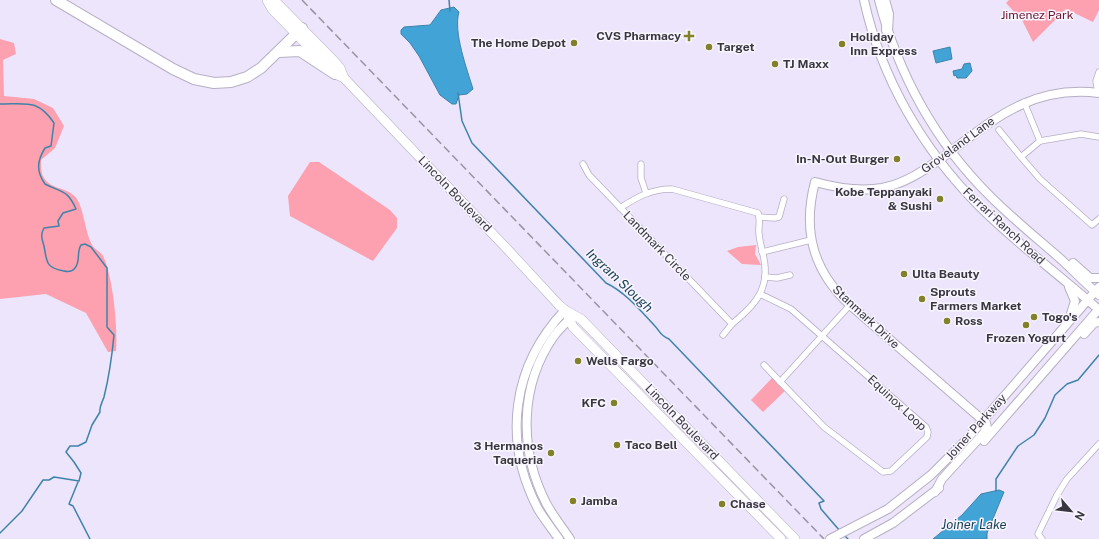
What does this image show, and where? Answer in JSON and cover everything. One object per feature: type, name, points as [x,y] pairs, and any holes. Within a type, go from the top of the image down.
[{"type":"highway","points":[[56,0],[173,70],[194,79],[214,83],[231,82],[247,77],[261,68],[299,31]]},
{"type":"highway","points":[[884,0],[888,14],[887,30]]},
{"type":"highway","points":[[279,52],[300,51],[339,76]]},
{"type":"main road","name":"Lincoln Boulevard","points":[[266,0],[272,9],[299,31]]},
{"type":"main road","name":"Lincoln Boulevard","points":[[274,0],[339,76],[572,318],[583,321],[795,539]]},
{"type":"main road","name":"Ferrari Ranch Road","points":[[864,0],[872,34],[890,80],[915,124],[939,160],[980,207],[1099,310]]},
{"type":"main road","name":"Ferrari Ranch Road","points":[[879,0],[887,30],[913,92],[951,151],[990,197],[1098,291]]},
{"type":"main road","name":"Groveland Lane","points":[[815,182],[846,189],[882,188],[912,178],[939,160],[995,118],[1024,102],[1060,93],[1099,93]]},
{"type":"main road","name":"Stanmark Drive","points":[[815,182],[810,211],[811,240],[817,261],[826,278],[840,296],[982,420]]},
{"type":"main road","points":[[1056,255],[1066,258],[1090,278],[1099,278]]},
{"type":"main road","points":[[1066,283],[1074,296],[1075,301],[1068,323]]},
{"type":"main road","name":"Joiner Parkway","points":[[830,539],[870,520],[899,501],[931,475],[982,420],[1088,300],[1098,291]]},
{"type":"main road","points":[[559,539],[539,510],[527,484],[519,454],[517,418],[519,398],[529,362],[542,337],[565,310]]},
{"type":"main road","name":"Joiner Parkway","points":[[864,539],[879,532],[914,509],[935,492],[962,465],[1099,310]]},
{"type":"main road","name":"Lincoln Boulevard","points":[[572,318],[573,327],[781,539]]},
{"type":"main road","points":[[570,539],[547,505],[536,480],[528,451],[526,428],[529,398],[538,366],[554,336],[572,318]]},
{"type":"main road","points":[[1050,365],[1060,361],[1094,323],[1099,322]]},
{"type":"main road","points":[[935,492],[942,479],[985,431],[987,426],[982,420]]},
{"type":"street","points":[[1099,72],[1096,81],[1099,93]]},
{"type":"street","points":[[1024,102],[1040,141]]},
{"type":"street","points":[[999,130],[1040,179],[1092,225],[1099,219]]},
{"type":"street","points":[[1021,157],[1040,141],[1080,134],[1099,137]]},
{"type":"street","points":[[583,164],[589,175],[620,208]]},
{"type":"street","points":[[641,164],[641,178],[646,193]]},
{"type":"street","name":"Landmark Circle","points":[[732,324],[620,208],[639,195],[672,189],[758,213],[760,217]]},
{"type":"street","points":[[723,335],[732,324],[750,310],[760,294],[765,277],[765,267],[759,234],[760,217],[775,218],[779,216],[784,199]]},
{"type":"street","points":[[762,252],[811,240]]},
{"type":"street","points":[[765,277],[777,278],[790,275]]},
{"type":"street","points":[[760,294],[791,309],[823,336]]},
{"type":"street","points":[[780,382],[850,305]]},
{"type":"street","name":"Equinox Loop","points":[[764,365],[824,427],[883,472],[891,471],[925,441],[928,432],[926,427],[823,336]]},
{"type":"street","points":[[1042,539],[1038,534],[1039,528],[1044,522],[1057,495],[1067,479],[1099,444]]},
{"type":"green space","name":"Jimenez Park","points":[[1009,0],[1099,0],[1099,10],[1093,22],[1066,9],[1033,42],[1022,20],[1006,3]]},
{"type":"green space","points":[[0,39],[14,43],[16,54],[3,60],[4,96],[34,99],[53,108],[64,126],[55,148],[41,160],[42,172],[47,182],[55,187],[69,192],[77,199],[92,245],[102,254],[104,258],[110,278],[114,304],[116,351],[108,352],[86,313],[46,294],[0,299]]},
{"type":"green space","points":[[310,162],[319,162],[390,210],[397,218],[397,228],[373,261],[290,216],[288,196]]},
{"type":"green space","points":[[756,245],[755,254],[761,265],[742,264],[727,251],[738,247]]},
{"type":"green space","points":[[772,378],[785,391],[763,412],[751,400]]},
{"type":"water","points":[[454,7],[459,12],[459,40],[473,89],[467,94],[459,95],[456,104],[452,104],[440,95],[419,56],[410,43],[401,34],[401,30],[404,27],[430,25],[441,10]]},
{"type":"water","points":[[950,47],[952,59],[936,63],[933,51]]},
{"type":"water","points":[[970,63],[972,71],[966,78],[957,78],[956,75],[954,76],[953,71],[962,69],[964,64]]},
{"type":"water","name":"Joiner Lake","points":[[999,490],[1004,492],[987,533],[987,539],[933,539],[962,515],[981,494]]},
{"type":"waterway","name":"Ingram Slough","points":[[449,0],[450,11]]},
{"type":"waterway","name":"Ingram Slough","points":[[458,93],[462,121],[472,143],[606,283],[626,296],[662,335],[669,339],[824,501],[819,503],[821,509],[840,531]]},
{"type":"waterway","points":[[0,104],[31,104],[37,106],[48,115],[54,123],[51,146],[45,148],[40,157],[40,175],[45,184],[64,192],[70,198],[76,209],[63,213],[58,221],[59,226],[44,228],[42,237],[47,260],[53,268],[70,271],[77,265],[81,245],[85,244],[91,247],[107,268],[107,327],[114,335],[109,374],[100,412],[92,425],[86,442],[78,446],[70,446],[66,452],[81,473],[79,481],[54,477],[49,480],[43,480],[22,511],[0,533]]},
{"type":"waterway","points":[[996,491],[996,479],[1018,446],[1034,435],[1045,418],[1055,395],[1067,384],[1078,380],[1099,355]]},
{"type":"waterway","points":[[78,482],[69,504],[73,506],[90,539]]},
{"type":"waterway","name":"Ingram Slough","points":[[844,535],[848,539]]},
{"type":"railway","points":[[302,0],[824,539]]},
{"type":"place","name":"CVS Pharmacy","points":[[689,36]]},
{"type":"place","name":"The Home Depot","points":[[574,43]]},
{"type":"place","name":"Holiday Inn Express","points":[[842,44]]},
{"type":"place","name":"Target","points":[[709,47]]},
{"type":"place","name":"TJ Maxx","points":[[775,64]]},
{"type":"place","name":"In-N-Out Burger","points":[[897,159]]},
{"type":"place","name":"Kobe Teppanyaki & Sushi","points":[[940,199]]},
{"type":"place","name":"Ulta Beauty","points":[[904,274]]},
{"type":"place","name":"Sprouts Farmers Market","points":[[922,299]]},
{"type":"place","name":"Togo's","points":[[1034,317]]},
{"type":"place","name":"Ross","points":[[947,321]]},
{"type":"place","name":"Frozen Yogurt","points":[[1026,325]]},
{"type":"place","name":"Wells Fargo","points":[[578,361]]},
{"type":"place","name":"KFC","points":[[614,403]]},
{"type":"place","name":"Taco Bell","points":[[617,445]]},
{"type":"place","name":"3 Hermanos Taqueria","points":[[551,453]]},
{"type":"place","name":"Jamba","points":[[573,501]]},
{"type":"place","name":"Chase","points":[[722,504]]}]
